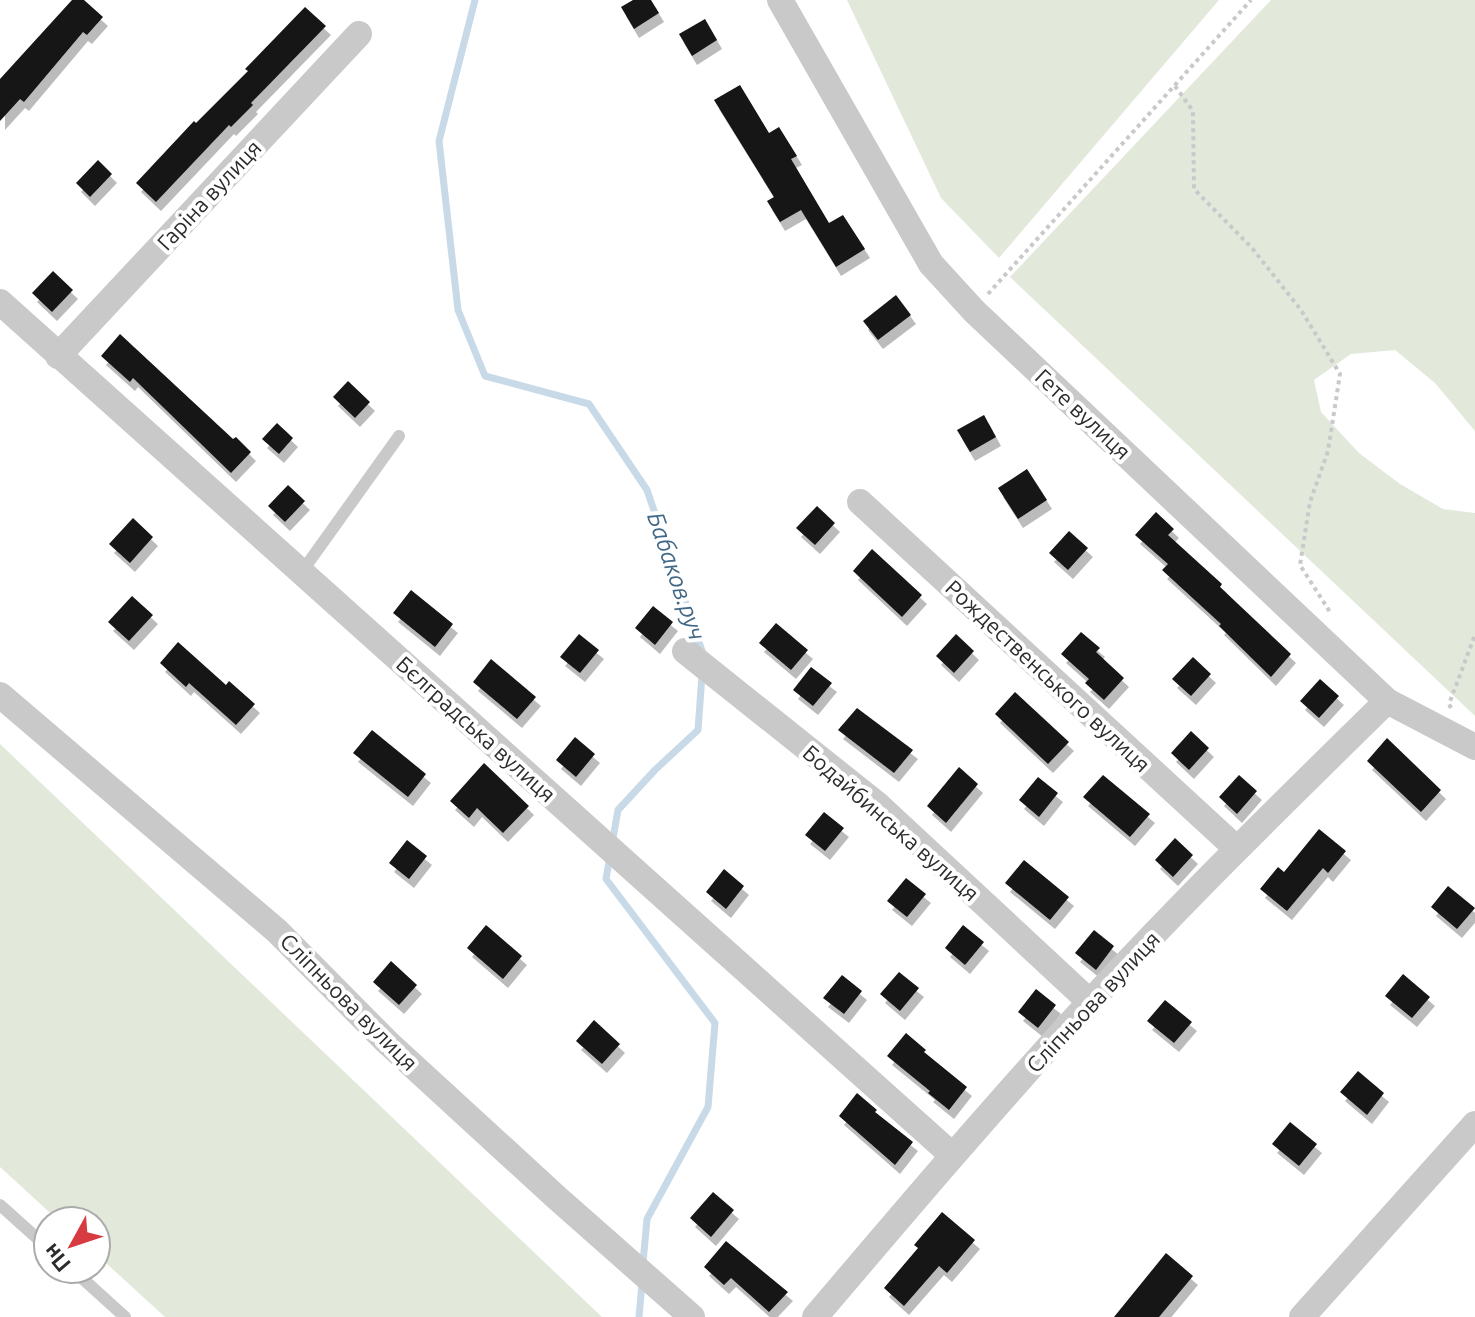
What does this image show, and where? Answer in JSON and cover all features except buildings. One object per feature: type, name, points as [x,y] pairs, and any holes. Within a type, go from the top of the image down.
[{"type":"street","name":"Гете вулиця","points":[[780,0],[931,264],[974,311],[1387,701],[1472,745]]},
{"type":"street","name":"Гаріна вулиця","points":[[58,356],[359,34]]},
{"type":"street","name":"Бєлградська вулиця","points":[[0,302],[952,1155]]},
{"type":"street","name":"Рождественського вулиця","points":[[860,502],[1237,849]]},
{"type":"street","name":"Бодайбинська вулиця","points":[[685,651],[878,805],[1090,1002]]},
{"type":"street","name":"Сліпньова вулиця","points":[[0,695],[277,931],[387,1042],[692,1317]]},
{"type":"street","name":"Сліпньова вулиця","points":[[815,1317],[952,1155],[1090,1002],[1237,849],[1387,701]]},
{"type":"street","points":[[1302,1317],[1475,1124]]},
{"type":"lane","points":[[301,573],[399,436]]},
{"type":"lane","points":[[0,1205],[32,1234]]},
{"type":"lane","points":[[90,1285],[125,1317]]},
{"type":"path","points":[[974,311],[1251,0]]},
{"type":"path","points":[[1175,86],[1193,111],[1194,189],[1252,248],[1301,310],[1340,374],[1328,451],[1310,502],[1300,565],[1331,614]]},
{"type":"path","points":[[1472,745],[1449,704],[1475,635]]},
{"type":"shaded area","points":[[847,0],[1219,0],[999,258],[941,198]]},
{"type":"shaded area","points":[[1271,0],[1475,0],[1475,431],[1435,383],[1395,350],[1351,354],[1314,380],[1321,412],[1359,453],[1400,484],[1443,509],[1475,513],[1475,716],[1010,277]]},
{"type":"shaded area","points":[[0,744],[602,1317],[165,1317],[112,1269],[112,1205],[42,1205],[0,1167]]},
{"type":"waterway","name":"Бабаков.руч","points":[[475,0],[439,141],[458,310],[485,376],[589,404],[647,490],[703,654]]},
{"type":"waterway","name":"Бабаков.руч","points":[[612,844],[618,810],[698,730],[702,675]]},
{"type":"waterway","name":"Бабаков.руч","points":[[610,856],[606,879],[715,1023],[708,1107],[647,1219],[643,1263]]},
{"type":"waterway","name":"Бабаков.руч","points":[[639,1317],[642,1283]]}]
